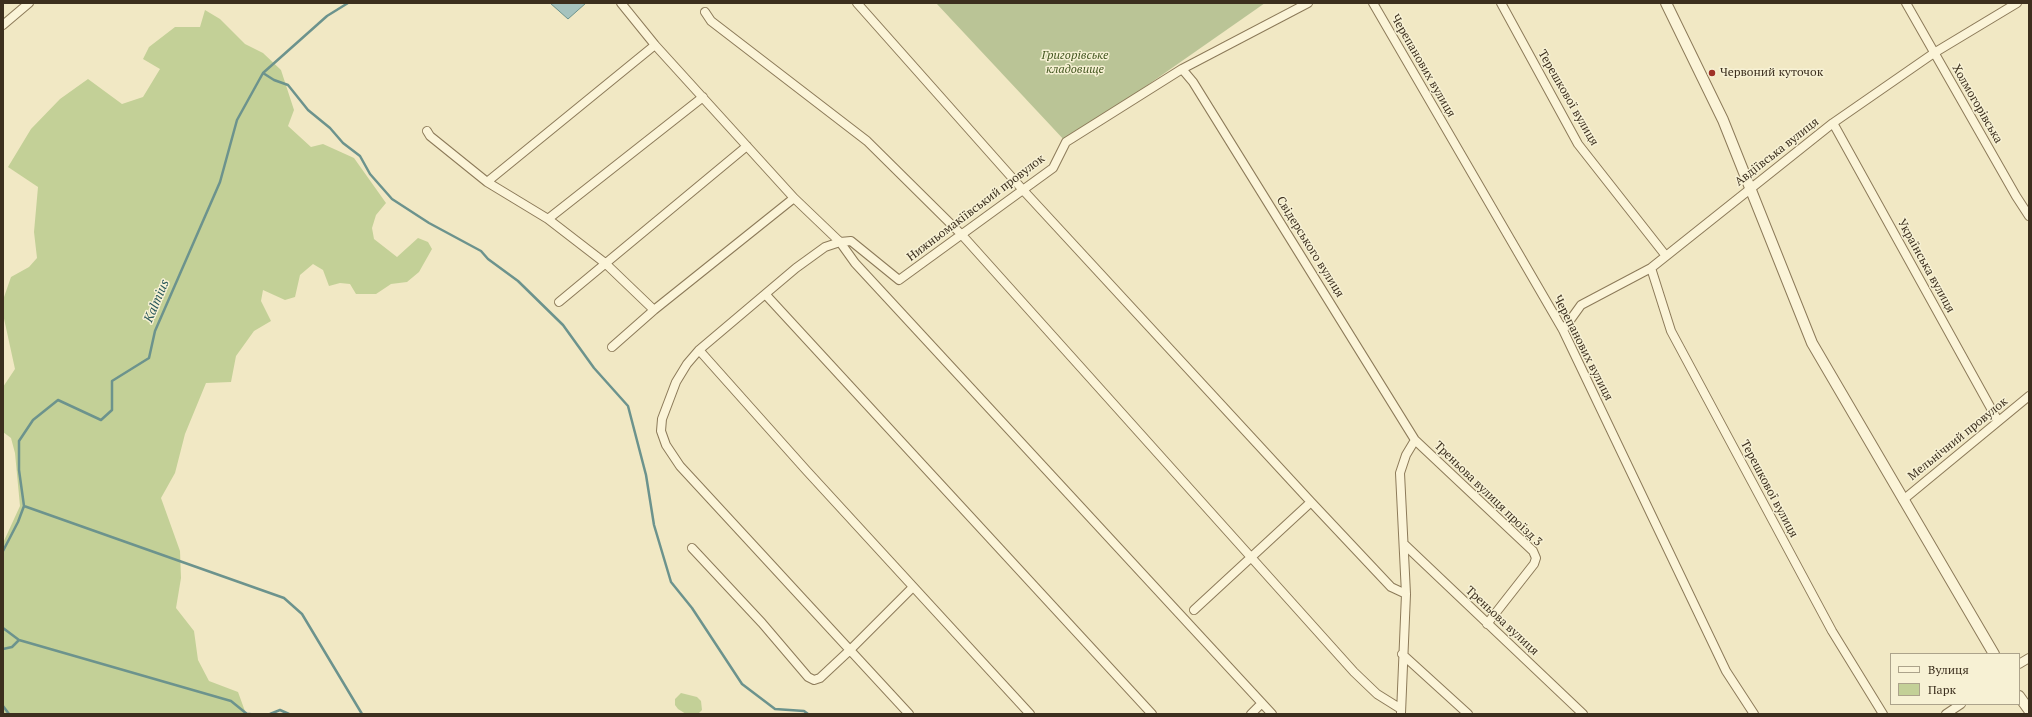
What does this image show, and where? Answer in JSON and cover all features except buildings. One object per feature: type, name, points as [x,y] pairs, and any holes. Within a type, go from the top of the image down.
[{"type":"street","points":[[3,25],[29,3]]},
{"type":"street","points":[[621,3],[656,45],[794,198],[840,242],[855,263],[1272,714]]},
{"type":"street","points":[[857,3],[1023,190],[1311,502],[1391,587],[1406,594]]},
{"type":"street","name":"Нижньомакіївський провулок","points":[[840,242],[851,242],[899,280],[1053,168],[1066,142],[1182,69],[1308,3]]},
{"type":"street","name":"Черепанових вулиця","points":[[1372,3],[1563,330],[1726,671],[1754,714]]},
{"type":"street","name":"Терешкової вулиця","points":[[1501,3],[1578,144],[1666,256]]},
{"type":"street","points":[[1666,3],[1723,120],[1812,343],[1993,653]]},
{"type":"street","name":"Холмогорівська","points":[[1906,3],[2016,196],[2029,216]]},
{"type":"street","name":"Авдіївська вулиця","points":[[1563,330],[1582,305],[1651,268],[1833,123],[1934,53],[2017,3]]},
{"type":"street","points":[[705,12],[711,21],[867,141],[962,235],[1250,558],[1354,672],[1377,694],[1401,711]]},
{"type":"street","points":[[487,182],[656,45]]},
{"type":"street","name":"Свiдерського вулиця","points":[[1182,69],[1193,82],[1415,440]]},
{"type":"street","points":[[548,219],[703,97]]},
{"type":"street","name":"Українська вулиця","points":[[1833,123],[1998,421]]},
{"type":"street","points":[[427,131],[430,136],[487,182],[548,219],[605,263],[654,310]]},
{"type":"street","points":[[559,302],[747,146]]},
{"type":"street","points":[[612,347],[654,310],[794,198]]},
{"type":"street","points":[[840,242],[825,246],[796,268],[766,295],[699,350],[687,364],[676,382],[662,419],[662,431],[666,446],[680,466],[909,714]]},
{"type":"street","name":"Терешкової вулиця","points":[[1651,268],[1671,331],[1832,632],[1883,714]]},
{"type":"street","points":[[766,295],[1152,714]]},
{"type":"street","points":[[699,350],[1030,714]]},
{"type":"street","name":"Мельнiчний провулок","points":[[1903,500],[2029,396]]},
{"type":"street","points":[[1401,711],[1402,654],[1406,594],[1405,545],[1400,473],[1406,455],[1415,440]]},
{"type":"street","name":"Треньова вулиця проїзд 3","points":[[1415,440],[1533,551],[1536,558],[1534,564],[1487,624]]},
{"type":"street","points":[[1194,610],[1311,502]]},
{"type":"street","name":"Треньова вулиця","points":[[1405,545],[1583,714]]},
{"type":"street","points":[[692,548],[762,623],[808,677],[814,680],[820,678],[850,650],[913,587]]},
{"type":"street","points":[[1402,654],[1468,714]]},
{"type":"street","points":[[2020,663],[2029,658]]},
{"type":"street","points":[[2020,697],[2029,710]]},
{"type":"street","points":[[1251,714],[1262,703]]},
{"type":"street","points":[[1946,714],[1960,705]]},
{"type":"green space","name":"Григорівське кладовище","points":[[936,3],[1265,3],[1066,142]]},
{"type":"green space","points":[[205,10],[220,19],[245,44],[263,53],[281,70],[294,110],[288,126],[311,147],[323,144],[354,158],[386,203],[376,215],[372,228],[374,239],[397,257],[418,238],[428,242],[432,249],[419,272],[407,282],[391,284],[376,294],[356,294],[350,284],[340,283],[329,286],[323,270],[313,264],[300,275],[295,297],[285,300],[263,290],[261,301],[271,321],[254,331],[236,356],[231,382],[206,383],[185,434],[175,473],[161,498],[180,551],[181,578],[176,608],[194,631],[198,660],[209,681],[238,692],[246,714],[3,714],[3,543],[20,506],[15,453],[11,438],[3,432],[3,387],[15,369],[3,314],[3,300],[11,277],[29,267],[37,258],[34,232],[38,187],[8,167],[31,129],[60,99],[88,79],[122,104],[143,97],[160,69],[143,59],[149,47],[175,27],[200,27]]},
{"type":"green space","points":[[681,693],[697,697],[701,701],[702,710],[698,714],[686,714],[678,709],[675,705],[675,699]]},
{"type":"water","points":[[550,3],[586,3],[568,19]]},
{"type":"waterway","name":"Kalmius","points":[[3,551],[18,522],[24,506],[19,470],[19,441],[33,420],[58,400],[101,420],[112,410],[112,381],[149,358],[155,331],[220,182],[237,120],[263,73],[327,16],[348,3]]},
{"type":"waterway","points":[[263,73],[274,80],[288,85],[308,110],[330,128],[343,143],[360,156],[370,174],[392,199],[429,223],[481,251],[488,259],[518,281],[563,325],[594,368],[628,406],[646,475],[654,525],[671,582],[692,608],[742,684],[775,709],[804,711],[808,714]]},
{"type":"waterway","points":[[24,506],[284,598],[302,614],[362,714]]},
{"type":"waterway","name":"Kalmius","points":[[3,628],[19,640],[12,647],[3,649]]},
{"type":"waterway","points":[[19,640],[231,701],[247,714],[250,714]]},
{"type":"waterway","name":"Kalmius","points":[[3,706],[9,714]]},
{"type":"waterway","points":[[270,714],[280,710],[289,714]]},
{"type":"place","name":"Червоний куточок","points":[[1712,73]]}]
